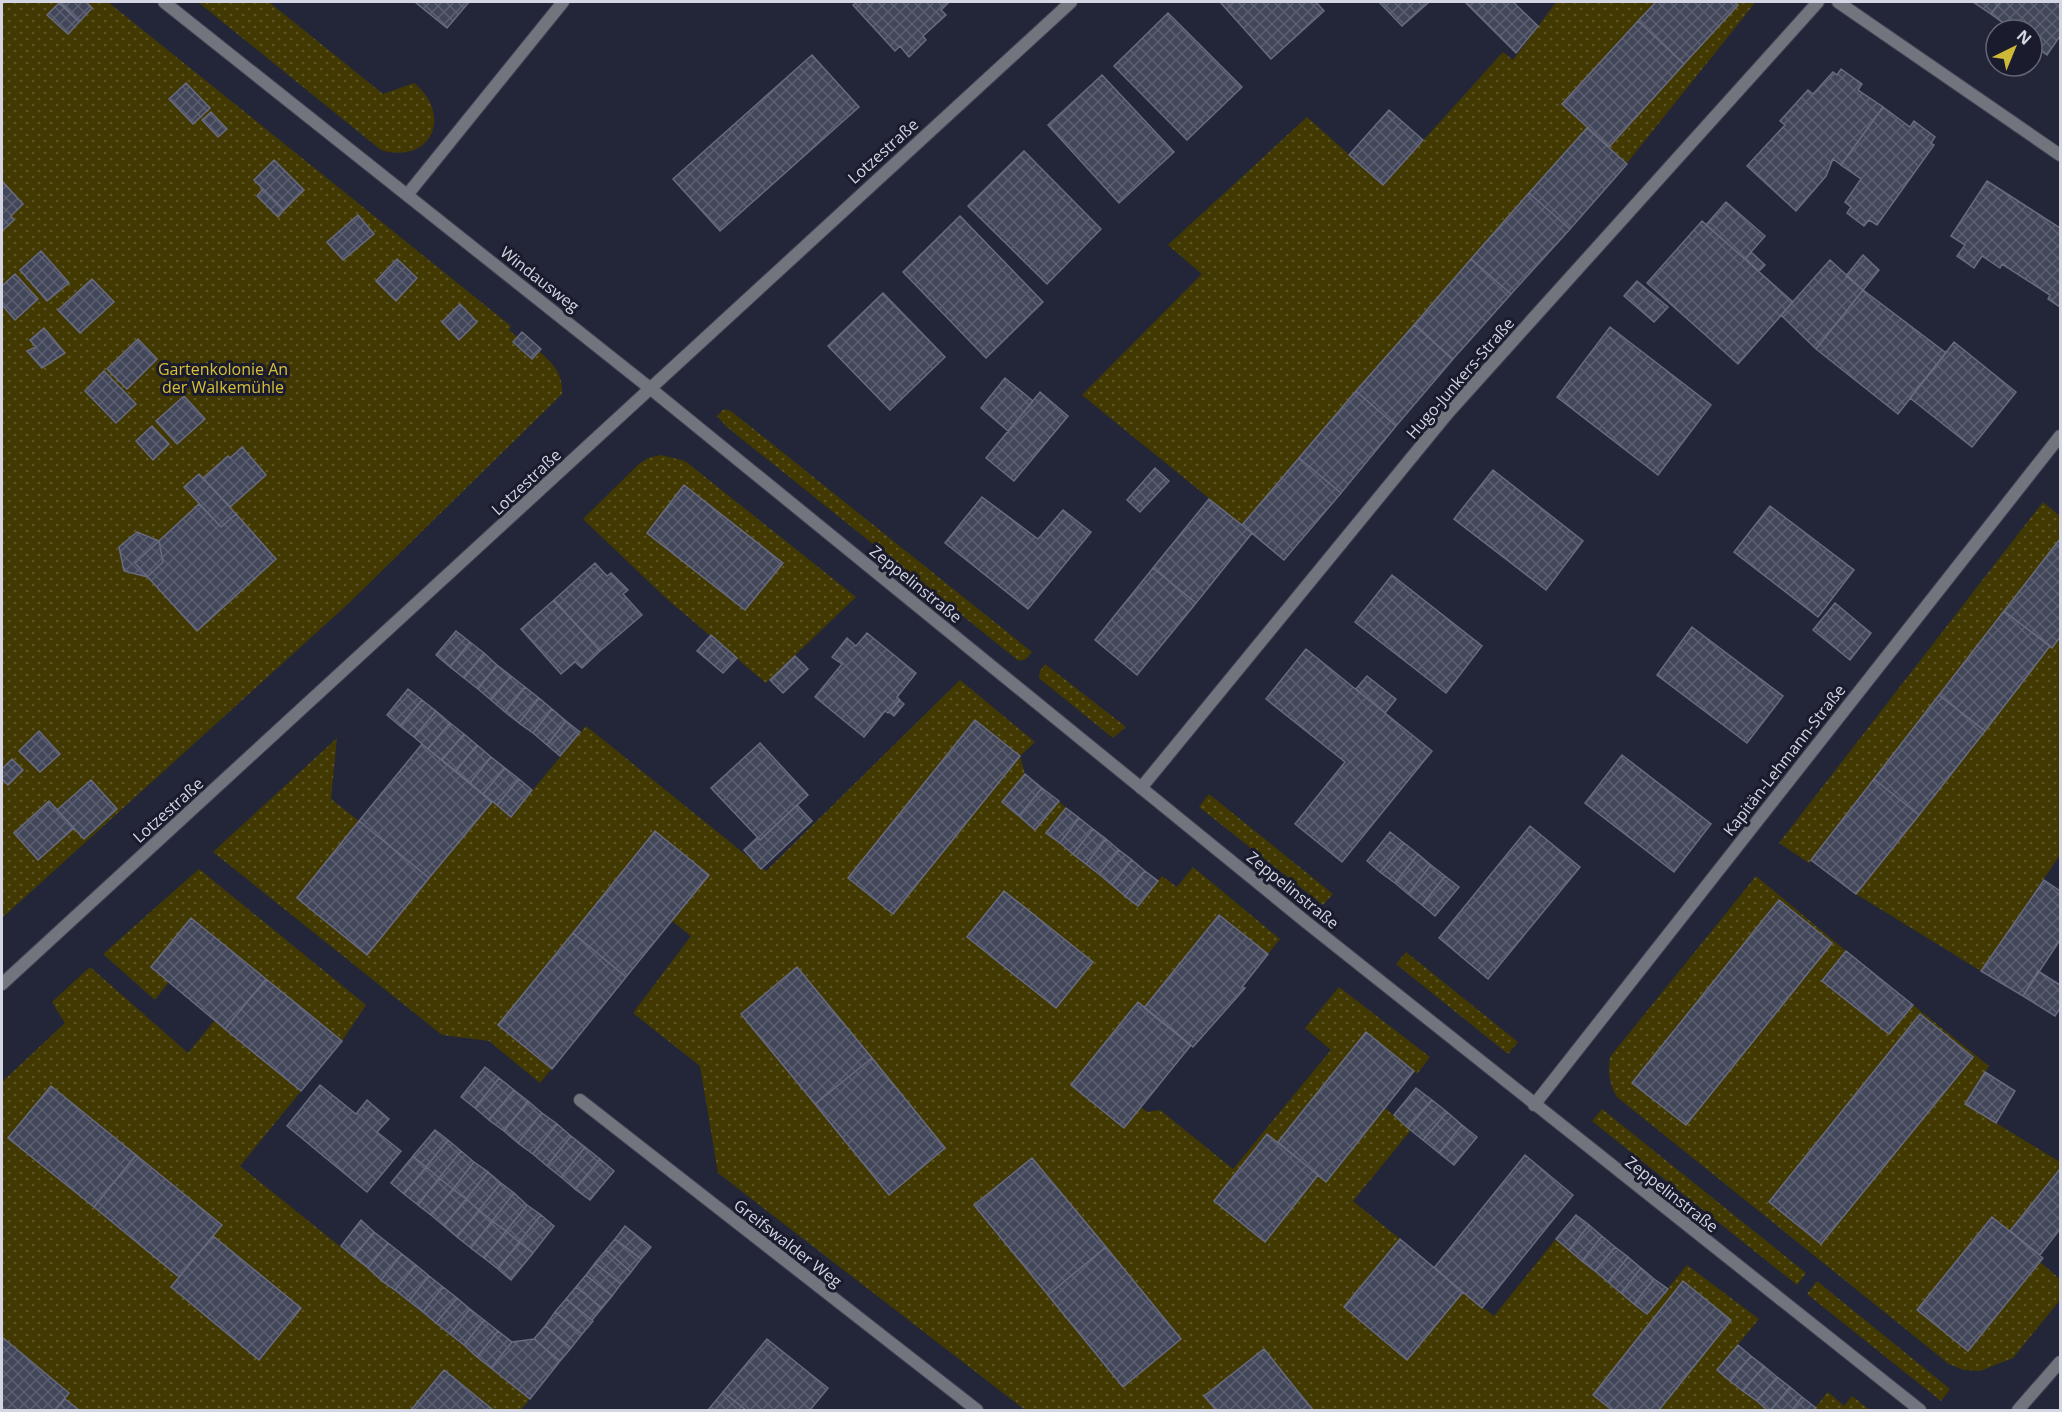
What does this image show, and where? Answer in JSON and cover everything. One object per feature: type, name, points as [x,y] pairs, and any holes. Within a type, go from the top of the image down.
[{"type":"street","name":"Windausweg","points":[[164,2],[651,389]]},
{"type":"street","points":[[407,195],[563,2]]},
{"type":"street","name":"Lotzestraße","points":[[2,984],[1071,2]]},
{"type":"street","name":"Hugo-Junkers-Straße","points":[[1141,788],[1448,413],[1818,2]]},
{"type":"street","points":[[1838,2],[2061,155]]},
{"type":"street","name":"Zeppelinstraße","points":[[651,389],[1534,1105],[1920,1410]]},
{"type":"street","name":"Kapitän-Lehmann-Straße","points":[[1534,1105],[2061,436]]},
{"type":"street","name":"Greifswalder Weg","points":[[580,1100],[977,1410]]},
{"type":"street","points":[[2018,1410],[2061,1362]]},
{"type":"green space","name":"Gartenkolonie An der Walkemühle","points":[[2,2],[108,2],[511,326],[509,330],[517,337],[513,342],[532,359],[539,351],[553,365],[561,380],[562,394],[348,604],[2,918]]},
{"type":"green space","points":[[198,2],[269,2],[383,94],[414,83],[426,95],[432,109],[434,122],[431,134],[424,144],[413,150],[399,153],[381,150]]},
{"type":"green space","points":[[1556,2],[1753,2],[1754,4],[1627,163],[1587,128],[1356,391],[1242,525],[1082,395],[1202,274],[1168,245],[1307,117],[1383,185],[1503,52],[1513,60]]},
{"type":"green space","points":[[724,409],[731,411],[1032,652],[1026,659],[1019,661],[727,427],[717,416]]},
{"type":"green space","points":[[661,455],[685,461],[856,597],[766,683],[668,600],[583,519],[639,464],[648,458]]},
{"type":"green space","points":[[2043,502],[2060,516],[2060,855],[1981,971],[1856,894],[1811,860],[1809,863],[1779,843]]},
{"type":"green space","points":[[1045,664],[1126,727],[1113,738],[1039,678],[1040,671]]},
{"type":"green space","points":[[960,680],[1035,742],[1020,756],[1025,774],[1002,802],[1035,830],[1059,801],[1066,808],[1047,833],[1138,906],[1162,876],[1177,887],[1193,867],[1280,939],[1268,954],[1218,915],[1144,1008],[1137,1003],[1071,1085],[1124,1127],[1141,1107],[1147,1112],[1160,1110],[1233,1169],[1331,1050],[1305,1028],[1339,987],[1430,1057],[1417,1074],[1414,1071],[1385,1108],[1411,1130],[1353,1201],[1400,1239],[1344,1307],[1407,1359],[1463,1292],[1494,1316],[1556,1239],[1647,1314],[1687,1265],[1759,1319],[1717,1370],[1767,1410],[1025,1410],[718,1173],[700,1066],[633,1013],[691,936],[672,921],[540,1083],[489,1041],[442,1035],[213,852],[337,738],[331,799],[359,821],[422,744],[511,816],[586,726],[766,871]]},
{"type":"green space","points":[[1209,794],[1333,894],[1323,905],[1199,807]]},
{"type":"green space","points":[[199,869],[366,1005],[342,1041],[240,1166],[530,1399],[521,1410],[2,1410],[2,1082],[65,1023],[52,1002],[90,967],[188,1053],[215,1020],[169,982],[155,1000],[103,954]]},
{"type":"green space","points":[[1756,876],[1846,951],[1822,981],[1913,1005],[1989,1066],[1965,1104],[2060,1162],[2060,1169],[2011,1231],[2043,1258],[2040,1262],[2060,1279],[2060,1300],[2013,1358],[1980,1371],[1964,1370],[1949,1364],[1617,1097],[1614,1092],[1610,1078],[1610,1057]]},
{"type":"green space","points":[[1406,952],[1518,1042],[1508,1054],[1396,964]]},
{"type":"green space","points":[[1602,1109],[1806,1273],[1797,1285],[1592,1121]]},
{"type":"green space","points":[[1817,1281],[1950,1389],[1941,1401],[1807,1294]]},
{"type":"green space","points":[[1828,1392],[1844,1406],[1852,1396],[1870,1410],[1813,1410]]},
{"type":"building","points":[[60,2],[86,2],[92,8],[79,22]]},
{"type":"building","points":[[415,2],[469,2],[447,28]]},
{"type":"building","points":[[857,2],[949,2],[941,10],[946,15],[923,36],[926,40],[909,57],[900,46],[895,51],[853,5]]},
{"type":"building","points":[[1220,2],[1316,2],[1324,11],[1271,59]]},
{"type":"building","points":[[1379,2],[1429,2],[1402,26]]},
{"type":"building","points":[[1465,2],[1513,2],[1538,26],[1516,53]]},
{"type":"building","points":[[1656,2],[1734,2],[1738,5],[1684,64],[1638,21]]},
{"type":"building","points":[[1973,2],[2000,2],[1991,14]]},
{"type":"building","points":[[2000,2],[2060,2],[2060,36],[2047,55],[2044,53],[2044,18],[1996,18],[1991,14]]},
{"type":"building","points":[[59,3],[79,22],[68,34],[47,15]]},
{"type":"building","points":[[1168,13],[1242,87],[1187,140],[1114,66]]},
{"type":"building","points":[[1638,21],[1684,64],[1609,147],[1562,104]]},
{"type":"building","points":[[812,55],[859,107],[720,231],[673,179]]},
{"type":"building","points":[[1841,69],[1862,84],[1858,90],[1883,107],[1841,165],[1833,159],[1826,176],[1796,211],[1747,166],[1785,125],[1780,121],[1808,90],[1813,94],[1833,72],[1837,75]]},
{"type":"building","points":[[1102,75],[1174,152],[1119,203],[1048,125]]},
{"type":"building","points":[[186,83],[210,108],[193,124],[169,99]]},
{"type":"building","points":[[1883,107],[1910,127],[1914,121],[1935,137],[1931,143],[1934,145],[1877,225],[1869,220],[1864,226],[1847,213],[1851,207],[1845,202],[1861,179],[1841,165]]},
{"type":"building","points":[[1389,110],[1423,140],[1383,185],[1349,155]]},
{"type":"building","points":[[211,112],[227,129],[218,137],[202,120]]},
{"type":"building","points":[[1587,128],[1627,164],[1570,229],[1529,193]]},
{"type":"building","points":[[1024,151],[1101,229],[1047,284],[968,206]]},
{"type":"building","points":[[274,160],[304,190],[284,210],[254,180]]},
{"type":"building","points":[[2,181],[23,204],[11,216],[14,220],[2,231]]},
{"type":"building","points":[[1987,181],[2060,228],[2060,307],[2048,299],[2050,295],[2002,264],[2000,268],[1982,256],[1974,268],[1957,256],[1965,245],[1951,236]]},
{"type":"building","points":[[263,189],[284,210],[278,217],[257,196]]},
{"type":"building","points":[[1529,193],[1570,229],[1511,294],[1471,259]]},
{"type":"building","points":[[1726,202],[1765,236],[1745,259],[1706,225]]},
{"type":"building","points":[[358,215],[374,234],[343,260],[327,242]]},
{"type":"building","points":[[960,216],[1043,302],[986,358],[903,272]]},
{"type":"building","points":[[1702,221],[1793,302],[1738,364],[1647,283]]},
{"type":"building","points":[[41,251],[69,283],[47,301],[20,270]]},
{"type":"building","points":[[1751,252],[1765,265],[1759,271],[1745,259]]},
{"type":"building","points":[[1863,255],[1879,270],[1863,290],[1846,276]]},
{"type":"building","points":[[397,259],[417,278],[396,301],[376,281]]},
{"type":"building","points":[[1471,259],[1511,294],[1453,359],[1414,325]]},
{"type":"building","points":[[1830,260],[1863,290],[1816,349],[1781,315]]},
{"type":"building","points":[[15,274],[38,299],[15,320],[2,305],[2,286]]},
{"type":"building","points":[[92,279],[114,302],[80,333],[58,310]]},
{"type":"building","points":[[1637,281],[1668,307],[1654,322],[1624,296]]},
{"type":"building","points":[[1863,290],[1946,353],[1898,414],[1816,349]]},
{"type":"building","points":[[883,293],[945,357],[890,410],[828,346]]},
{"type":"building","points":[[460,304],[477,322],[459,340],[442,322]]},
{"type":"building","points":[[1414,325],[1453,359],[1396,426],[1356,391]]},
{"type":"building","points":[[1610,327],[1711,405],[1658,475],[1557,397]]},
{"type":"building","points":[[44,328],[65,353],[42,368],[27,351],[36,347],[30,340]]},
{"type":"building","points":[[522,332],[541,349],[532,359],[513,342]]},
{"type":"building","points":[[138,339],[157,359],[127,389],[107,369]]},
{"type":"building","points":[[1954,342],[2016,392],[1972,447],[1910,398]]},
{"type":"building","points":[[104,371],[136,404],[116,423],[85,391]]},
{"type":"building","points":[[1005,378],[1033,401],[1008,431],[981,408]]},
{"type":"building","points":[[1356,391],[1396,426],[1341,493],[1299,458]]},
{"type":"building","points":[[1040,392],[1068,416],[1014,481],[986,458]]},
{"type":"building","points":[[184,396],[205,419],[177,444],[156,421]]},
{"type":"building","points":[[152,426],[169,444],[153,460],[136,441]]},
{"type":"building","points":[[242,447],[266,475],[230,507],[203,478]]},
{"type":"building","points":[[1299,458],[1341,493],[1284,560],[1242,525]]},
{"type":"building","points":[[1155,468],[1169,481],[1140,512],[1127,500]]},
{"type":"building","points":[[1493,470],[1583,541],[1546,590],[1454,519]]},
{"type":"building","points":[[199,474],[236,514],[221,527],[184,487]]},
{"type":"building","points":[[684,485],[783,563],[745,610],[647,533]]},
{"type":"building","points":[[982,497],[1038,539],[1063,510],[1091,532],[1028,609],[945,543]]},
{"type":"building","points":[[1209,499],[1252,533],[1196,603],[1153,568]]},
{"type":"building","points":[[199,504],[221,527],[236,514],[276,559],[197,631],[135,563]]},
{"type":"building","points":[[1770,506],[1854,570],[1818,617],[1734,552]]},
{"type":"building","points":[[137,532],[159,541],[163,562],[147,577],[124,571],[119,547]]},
{"type":"building","points":[[2060,539],[2060,637],[2052,648],[2004,611]]},
{"type":"building","points":[[595,563],[607,576],[611,573],[628,590],[623,594],[642,615],[600,651],[554,600]]},
{"type":"building","points":[[1153,568],[1196,603],[1137,675],[1095,640]]},
{"type":"building","points":[[1392,575],[1482,646],[1446,693],[1355,622]]},
{"type":"building","points":[[554,600],[600,651],[582,668],[575,662],[561,674],[521,629]]},
{"type":"building","points":[[1835,603],[1871,633],[1850,660],[1813,630]]},
{"type":"building","points":[[2004,611],[2050,646],[1985,731],[1939,695]]},
{"type":"building","points":[[1692,627],[1783,696],[1747,743],[1657,675]]},
{"type":"building","points":[[456,631],[470,642],[450,667],[436,655]]},
{"type":"building","points":[[867,633],[916,673],[897,697],[900,700],[888,713],[885,711],[864,737],[815,697],[842,664],[832,657],[847,638],[856,646]]},
{"type":"building","points":[[711,635],[737,658],[723,673],[697,651]]},
{"type":"building","points":[[470,642],[484,653],[464,678],[450,667]]},
{"type":"building","points":[[1306,649],[1432,751],[1342,862],[1295,824],[1345,762],[1266,699]]},
{"type":"building","points":[[484,653],[497,665],[478,689],[464,678]]},
{"type":"building","points":[[795,656],[808,669],[783,693],[770,680]]},
{"type":"building","points":[[497,665],[511,676],[491,700],[478,689]]},
{"type":"building","points":[[511,676],[525,687],[505,712],[491,700]]},
{"type":"building","points":[[1367,676],[1396,699],[1385,713],[1356,689]]},
{"type":"building","points":[[525,687],[539,698],[519,723],[505,712]]},
{"type":"building","points":[[408,689],[422,700],[400,726],[387,715]]},
{"type":"building","points":[[1939,695],[1985,731],[1919,815],[1874,779]]},
{"type":"building","points":[[539,698],[552,709],[533,733],[519,723]]},
{"type":"building","points":[[422,700],[436,711],[414,737],[400,726]]},
{"type":"building","points":[[899,700],[904,704],[894,716],[889,712]]},
{"type":"building","points":[[552,709],[566,721],[547,745],[533,733]]},
{"type":"building","points":[[436,711],[450,723],[428,749],[414,737]]},
{"type":"building","points":[[975,720],[1020,756],[893,914],[848,878]]},
{"type":"building","points":[[566,721],[580,732],[560,756],[547,745]]},
{"type":"building","points":[[450,723],[464,734],[442,760],[428,749]]},
{"type":"building","points":[[39,731],[60,754],[40,772],[19,751]]},
{"type":"building","points":[[464,734],[477,745],[456,771],[442,760]]},
{"type":"building","points":[[760,743],[808,795],[760,840],[711,788]]},
{"type":"building","points":[[422,744],[492,802],[429,878],[359,821]]},
{"type":"building","points":[[477,745],[491,757],[470,783],[456,771]]},
{"type":"building","points":[[1622,755],[1711,824],[1674,872],[1585,803]]},
{"type":"building","points":[[491,757],[505,768],[483,794],[470,783]]},
{"type":"building","points":[[12,759],[23,770],[8,785],[2,779],[2,769]]},
{"type":"building","points":[[505,768],[519,779],[497,805],[483,794]]},
{"type":"building","points":[[1025,774],[1042,788],[1019,816],[1002,802]]},
{"type":"building","points":[[519,779],[532,790],[511,817],[497,805]]},
{"type":"building","points":[[1874,779],[1919,815],[1856,894],[1811,860]]},
{"type":"building","points":[[91,780],[117,809],[84,839],[57,810]]},
{"type":"building","points":[[1042,788],[1059,801],[1035,830],[1019,816]]},
{"type":"building","points":[[49,801],[74,828],[38,860],[14,833]]},
{"type":"building","points":[[797,805],[812,821],[761,869],[744,850],[757,838],[760,840]]},
{"type":"building","points":[[1066,808],[1079,818],[1060,843],[1046,833]]},
{"type":"building","points":[[1079,818],[1093,829],[1073,854],[1060,843]]},
{"type":"building","points":[[359,821],[429,878],[367,955],[297,898]]},
{"type":"building","points":[[1530,826],[1580,867],[1488,979],[1439,938]]},
{"type":"building","points":[[1093,829],[1106,839],[1086,864],[1073,854]]},
{"type":"building","points":[[655,831],[709,875],[626,977],[573,933]]},
{"type":"building","points":[[1390,832],[1404,843],[1380,872],[1367,861]]},
{"type":"building","points":[[1106,839],[1119,850],[1099,874],[1086,864]]},
{"type":"building","points":[[1404,843],[1418,854],[1395,883],[1380,872]]},
{"type":"building","points":[[1119,850],[1132,860],[1112,885],[1099,874]]},
{"type":"building","points":[[1418,854],[1431,865],[1408,894],[1395,883]]},
{"type":"building","points":[[1132,860],[1145,871],[1125,896],[1112,885]]},
{"type":"building","points":[[1431,865],[1445,876],[1422,905],[1408,894]]},
{"type":"building","points":[[1145,871],[1158,881],[1138,906],[1125,896]]},
{"type":"building","points":[[1445,876],[1459,887],[1435,916],[1422,905]]},
{"type":"building","points":[[2044,880],[2060,891],[2060,940],[2023,996],[1981,971]]},
{"type":"building","points":[[1004,891],[1093,962],[1056,1008],[967,937]]},
{"type":"building","points":[[1779,900],[1832,943],[1686,1125],[1632,1083]]},
{"type":"building","points":[[1219,915],[1268,954],[1242,987],[1245,988],[1193,1047],[1144,1008]]},
{"type":"building","points":[[191,918],[266,979],[225,1029],[151,967]]},
{"type":"building","points":[[573,933],[626,977],[552,1069],[498,1025]]},
{"type":"building","points":[[1846,951],[1913,1005],[1889,1034],[1822,981]]},
{"type":"building","points":[[797,967],[872,1058],[815,1104],[741,1014]]},
{"type":"building","points":[[2038,971],[2060,985],[2060,1008],[2055,1016],[2023,996]]},
{"type":"building","points":[[266,979],[342,1041],[301,1091],[225,1029]]},
{"type":"building","points":[[1138,1002],[1191,1045],[1124,1128],[1071,1085]]},
{"type":"building","points":[[1920,1014],[1973,1057],[1821,1244],[1769,1202]]},
{"type":"building","points":[[1366,1032],[1414,1071],[1326,1182],[1278,1142]]},
{"type":"building","points":[[872,1058],[945,1148],[889,1195],[815,1104]]},
{"type":"building","points":[[485,1067],[499,1078],[475,1108],[461,1097]]},
{"type":"building","points":[[1985,1072],[2015,1091],[1996,1123],[1965,1104]]},
{"type":"building","points":[[499,1078],[514,1090],[489,1120],[475,1108]]},
{"type":"building","points":[[320,1085],[356,1114],[367,1100],[389,1119],[377,1132],[401,1151],[367,1192],[287,1126]]},
{"type":"building","points":[[51,1086],[136,1155],[94,1207],[8,1138]]},
{"type":"building","points":[[1416,1088],[1432,1100],[1408,1128],[1394,1115]]},
{"type":"building","points":[[514,1090],[528,1101],[504,1131],[489,1120]]},
{"type":"building","points":[[1432,1100],[1447,1112],[1423,1140],[1408,1128]]},
{"type":"building","points":[[528,1101],[542,1113],[518,1143],[504,1131]]},
{"type":"building","points":[[1447,1112],[1462,1125],[1439,1153],[1423,1140]]},
{"type":"building","points":[[542,1113],[557,1124],[533,1154],[518,1143]]},
{"type":"building","points":[[557,1124],[571,1136],[547,1166],[533,1154]]},
{"type":"building","points":[[1462,1125],[1477,1137],[1454,1165],[1439,1153]]},
{"type":"building","points":[[435,1130],[448,1140],[426,1167],[413,1156]]},
{"type":"building","points":[[1267,1134],[1318,1175],[1265,1242],[1214,1201]]},
{"type":"building","points":[[571,1136],[585,1147],[561,1177],[547,1166]]},
{"type":"building","points":[[448,1140],[461,1151],[439,1178],[426,1167]]},
{"type":"building","points":[[585,1147],[600,1159],[575,1189],[561,1177]]},
{"type":"building","points":[[461,1151],[474,1162],[453,1189],[439,1178]]},
{"type":"building","points":[[136,1155],[222,1225],[179,1277],[94,1207]]},
{"type":"building","points":[[1525,1155],[1573,1195],[1482,1308],[1434,1268]]},
{"type":"building","points":[[413,1156],[426,1167],[404,1194],[391,1183]]},
{"type":"building","points":[[1032,1158],[1106,1247],[1048,1295],[974,1205]]},
{"type":"building","points":[[600,1159],[614,1171],[590,1200],[575,1189]]},
{"type":"building","points":[[474,1162],[488,1172],[466,1199],[453,1189]]},
{"type":"building","points":[[426,1167],[439,1178],[418,1205],[404,1194]]},
{"type":"building","points":[[2060,1169],[2060,1229],[2040,1255],[2010,1231]]},
{"type":"building","points":[[488,1172],[501,1183],[479,1210],[466,1199]]},
{"type":"building","points":[[439,1178],[453,1189],[431,1215],[418,1205]]},
{"type":"building","points":[[501,1183],[514,1193],[492,1221],[479,1210]]},
{"type":"building","points":[[453,1189],[466,1199],[444,1226],[431,1215]]},
{"type":"building","points":[[514,1193],[527,1205],[506,1231],[492,1221]]},
{"type":"building","points":[[466,1199],[479,1210],[457,1237],[444,1226]]},
{"type":"building","points":[[527,1205],[541,1215],[519,1242],[506,1231]]},
{"type":"building","points":[[479,1210],[492,1221],[471,1248],[457,1237]]},
{"type":"building","points":[[541,1215],[554,1226],[533,1253],[519,1242]]},
{"type":"building","points":[[1576,1215],[1589,1225],[1569,1250],[1556,1239]]},
{"type":"building","points":[[1992,1217],[2043,1258],[1968,1351],[1917,1310]]},
{"type":"building","points":[[361,1220],[374,1232],[354,1257],[341,1246]]},
{"type":"building","points":[[492,1221],[506,1231],[484,1258],[471,1248]]},
{"type":"building","points":[[1589,1225],[1602,1236],[1582,1261],[1569,1250]]},
{"type":"building","points":[[625,1226],[651,1247],[641,1259],[615,1239]]},
{"type":"building","points":[[506,1231],[519,1242],[498,1269],[484,1258]]},
{"type":"building","points":[[374,1232],[388,1243],[368,1268],[354,1257]]},
{"type":"building","points":[[213,1236],[301,1308],[259,1360],[171,1287]]},
{"type":"building","points":[[1602,1236],[1615,1247],[1595,1271],[1582,1261]]},
{"type":"building","points":[[615,1239],[641,1259],[631,1272],[606,1250]]},
{"type":"building","points":[[1400,1239],[1463,1292],[1407,1360],[1344,1307]]},
{"type":"building","points":[[519,1242],[533,1253],[511,1280],[498,1269]]},
{"type":"building","points":[[388,1243],[402,1254],[381,1280],[368,1268]]},
{"type":"building","points":[[1106,1247],[1181,1339],[1123,1387],[1048,1295]]},
{"type":"building","points":[[1615,1247],[1628,1257],[1608,1282],[1595,1271]]},
{"type":"building","points":[[606,1250],[631,1272],[621,1284],[595,1263]]},
{"type":"building","points":[[402,1254],[416,1265],[395,1290],[381,1280]]},
{"type":"building","points":[[1628,1257],[1641,1268],[1621,1293],[1608,1282]]},
{"type":"building","points":[[595,1263],[621,1284],[612,1296],[586,1275]]},
{"type":"building","points":[[416,1265],[429,1276],[409,1301],[395,1290]]},
{"type":"building","points":[[1641,1268],[1654,1279],[1634,1304],[1621,1293]]},
{"type":"building","points":[[586,1275],[612,1296],[602,1308],[576,1287]]},
{"type":"building","points":[[429,1276],[443,1287],[423,1312],[409,1301]]},
{"type":"building","points":[[1654,1279],[1668,1289],[1647,1314],[1634,1304]]},
{"type":"building","points":[[1683,1281],[1731,1320],[1659,1410],[1612,1410],[1593,1395]]},
{"type":"building","points":[[443,1287],[457,1298],[436,1323],[423,1312]]},
{"type":"building","points":[[576,1287],[602,1308],[592,1320],[566,1299]]},
{"type":"building","points":[[457,1298],[470,1309],[450,1334],[436,1323]]},
{"type":"building","points":[[566,1299],[593,1321],[582,1334],[555,1312]]},
{"type":"building","points":[[470,1309],[484,1320],[464,1345],[450,1334]]},
{"type":"building","points":[[555,1312],[582,1334],[571,1348],[545,1326]]},
{"type":"building","points":[[484,1320],[498,1331],[477,1357],[464,1345]]},
{"type":"building","points":[[545,1326],[571,1348],[560,1361],[534,1339]]},
{"type":"building","points":[[498,1331],[512,1342],[491,1368],[477,1357]]},
{"type":"building","points":[[2,1337],[69,1393],[55,1410],[2,1410]]},
{"type":"building","points":[[534,1339],[560,1361],[530,1399],[491,1368],[512,1342]]},
{"type":"building","points":[[767,1339],[828,1388],[810,1410],[746,1410],[723,1392]]},
{"type":"building","points":[[1738,1345],[1751,1356],[1730,1381],[1717,1370]]},
{"type":"building","points":[[1264,1349],[1313,1410],[1216,1410],[1204,1396]]},
{"type":"building","points":[[1751,1356],[1764,1366],[1743,1391],[1730,1381]]},
{"type":"building","points":[[1764,1366],[1777,1377],[1757,1401],[1743,1391]]},
{"type":"building","points":[[444,1370],[493,1410],[411,1410]]},
{"type":"building","points":[[1777,1377],[1790,1387],[1771,1410],[1767,1410],[1757,1401]]},
{"type":"building","points":[[1790,1387],[1802,1397],[1792,1410],[1771,1410]]},
{"type":"building","points":[[723,1392],[746,1410],[708,1410]]},
{"type":"building","points":[[1802,1397],[1816,1408],[1792,1410]]},
{"type":"building","points":[[65,1399],[79,1410],[55,1410]]}]
